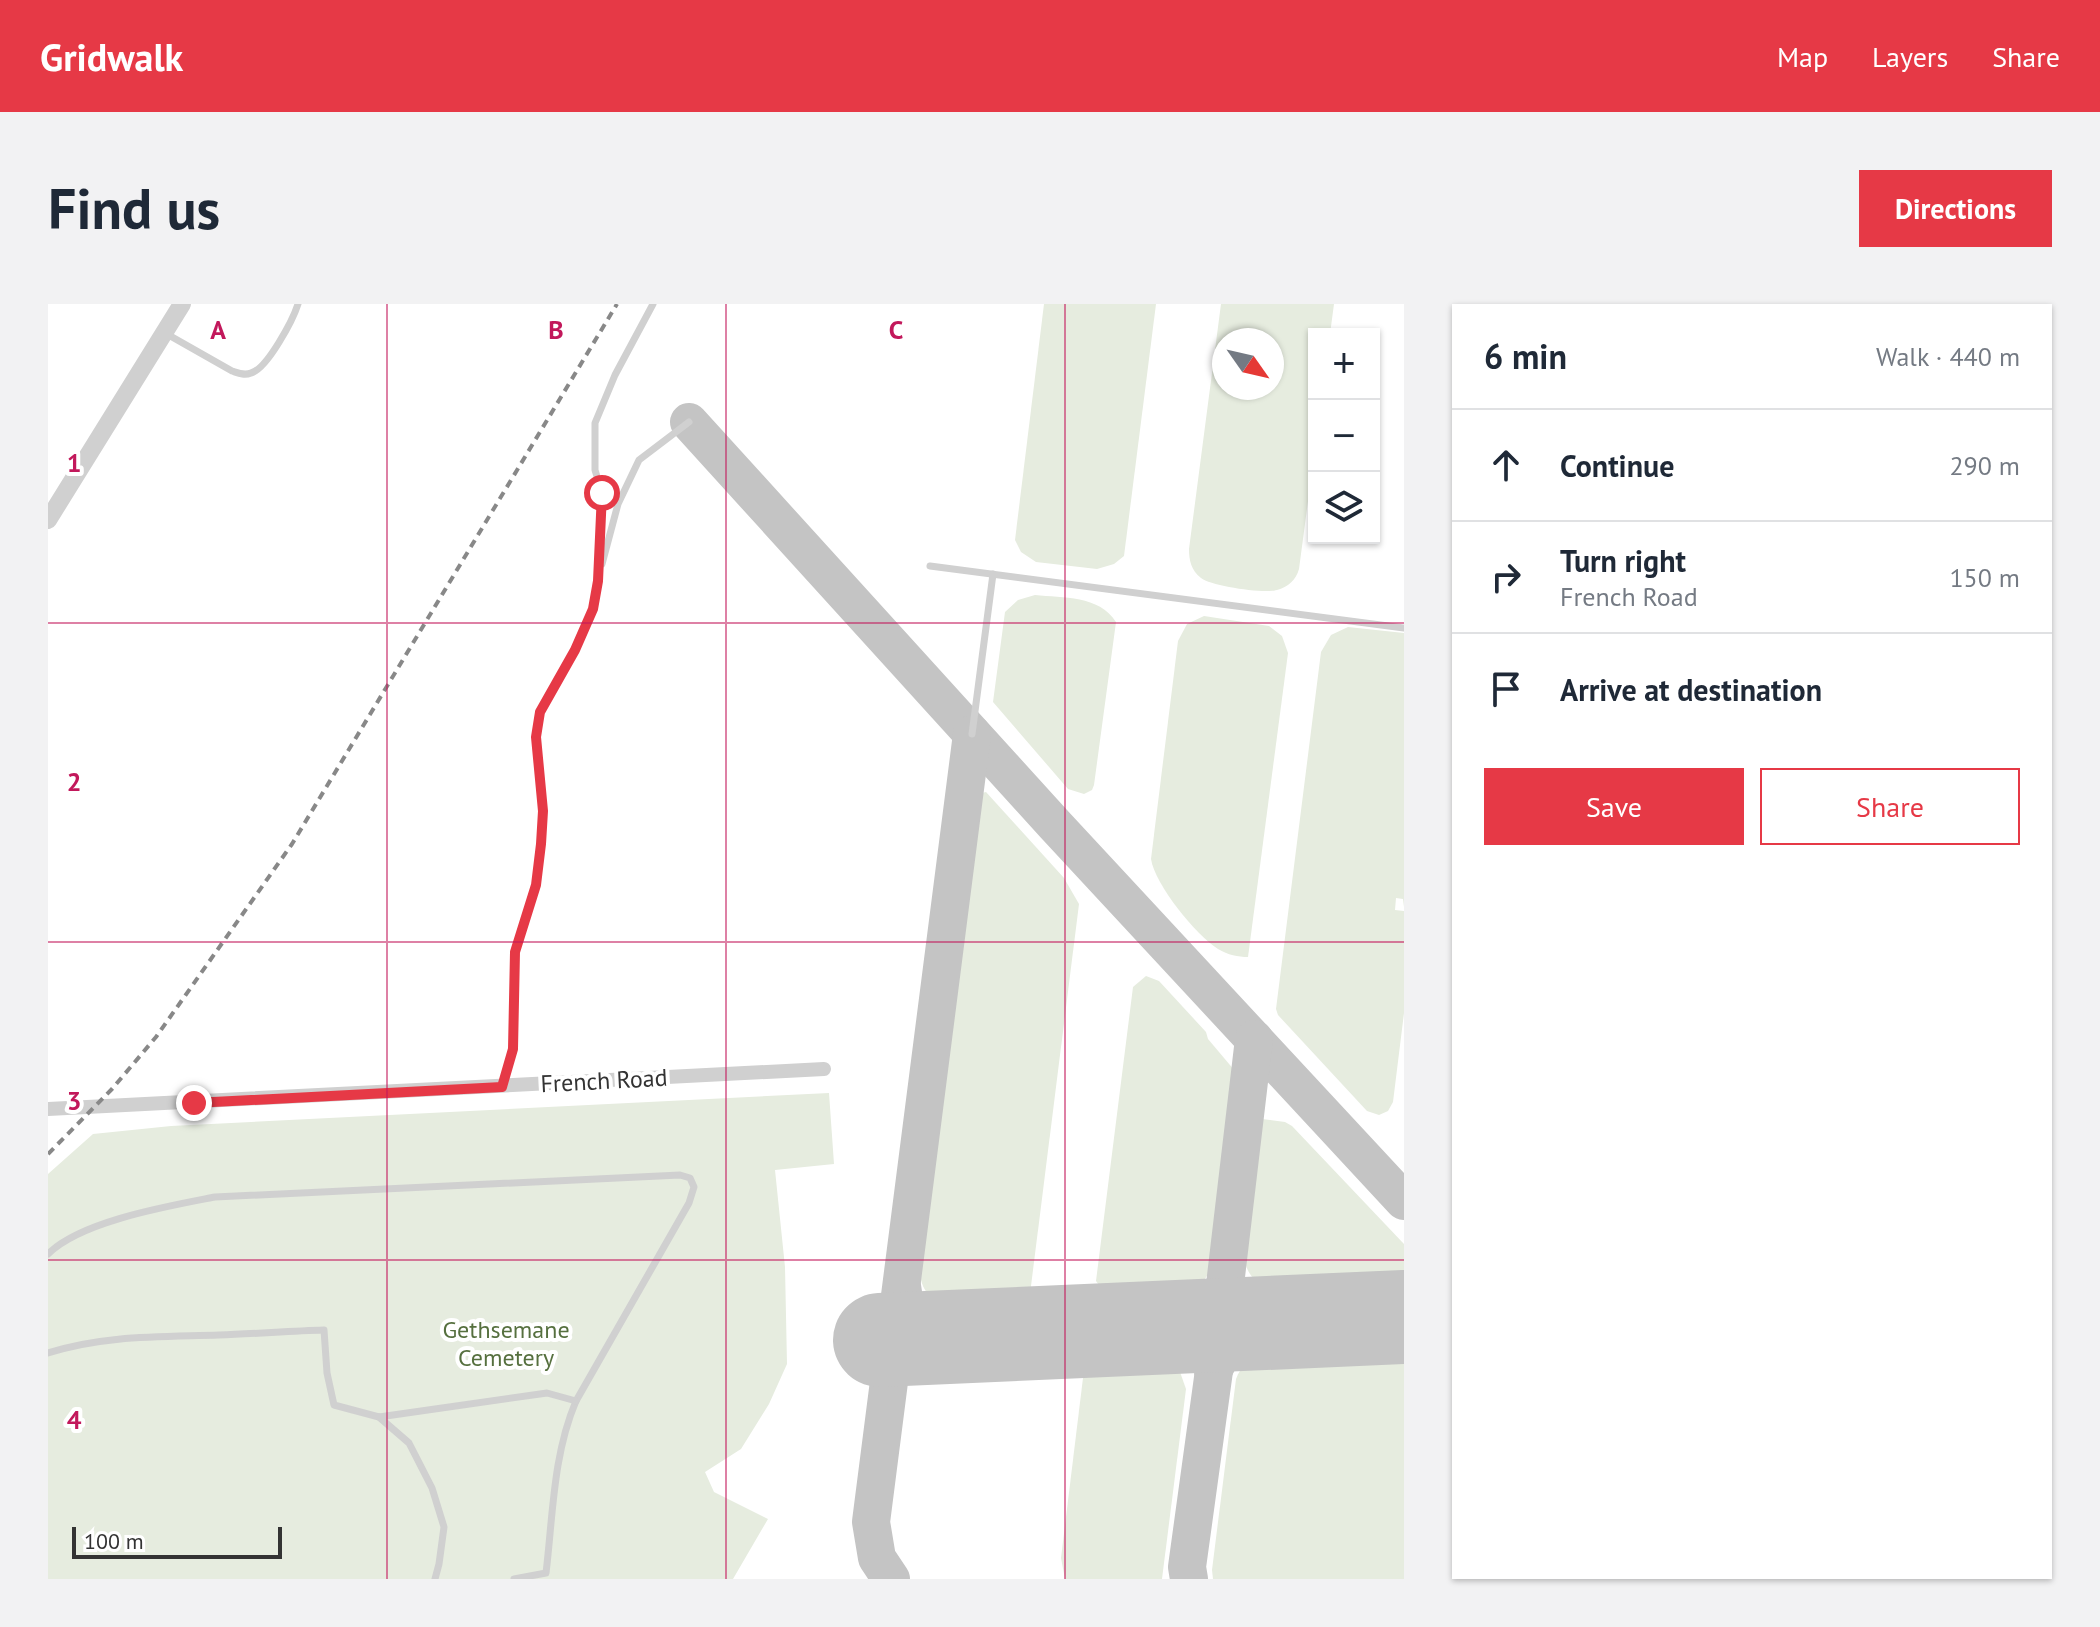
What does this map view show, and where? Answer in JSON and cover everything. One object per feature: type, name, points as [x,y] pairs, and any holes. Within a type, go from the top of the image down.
[{"type":"street","points":[[48,520],[182,304]]},
{"type":"street","name":"French Road","points":[[48,1109],[824,1069]]},
{"type":"lane","points":[[164,333],[232,371],[243,375],[254,373],[294,316],[298,304]]},
{"type":"lane","points":[[598,581],[602,493],[595,470],[595,423],[615,375],[653,304]]},
{"type":"lane","points":[[502,1087],[513,1049],[515,952],[536,885],[541,844],[543,811],[536,737],[540,712],[583,634],[593,609],[618,504],[639,460],[689,422]]},
{"type":"lane","points":[[930,566],[1404,628]]},
{"type":"lane","points":[[972,734],[993,574]]},
{"type":"lane","points":[[48,1254],[101,1225],[156,1208],[215,1197],[680,1175],[690,1178],[694,1187],[689,1203],[576,1401],[566,1425],[546,1573],[514,1579]]},
{"type":"lane","points":[[48,1353],[79,1343],[145,1336],[324,1330],[327,1373],[334,1405],[379,1417],[547,1393],[576,1401]]},
{"type":"lane","points":[[379,1417],[409,1443],[432,1488],[444,1527],[435,1579]]},
{"type":"green space","points":[[1044,304],[1156,304],[1124,556],[1114,564],[1097,569],[1036,562],[1021,552],[1015,540]]},
{"type":"green space","points":[[1221,304],[1334,304],[1331,328],[1308,328],[1308,501],[1296,576],[1277,590],[1250,590],[1207,581],[1195,572],[1190,561],[1212,373],[1212,400],[1284,400],[1284,328],[1218,328]]},
{"type":"green space","points":[[1035,595],[1090,602],[1109,613],[1116,622],[1094,785],[1084,794],[1068,789],[993,702],[1005,612],[1018,600]]},
{"type":"green space","points":[[1204,616],[1269,626],[1282,636],[1288,653],[1248,957],[1222,951],[1199,933],[1168,895],[1151,859],[1178,641],[1187,624]]},
{"type":"green space","points":[[1348,627],[1404,633],[1404,907],[1403,899],[1396,898],[1395,910],[1404,911],[1404,1013],[1393,1102],[1388,1111],[1379,1115],[1367,1111],[1278,1015],[1276,1009],[1321,652],[1331,635]]},
{"type":"green space","points":[[986,792],[1064,878],[1079,904],[1029,1302],[951,1305],[928,1294],[920,1270],[979,811],[982,793]]},
{"type":"green space","points":[[1146,976],[1159,981],[1206,1032],[1208,1039],[1235,1071],[1207,1276],[1186,1292],[1108,1297],[1096,1281],[1133,987]]},
{"type":"green space","name":"Gethsemane Cemetery","points":[[829,1093],[834,1164],[775,1170],[785,1267],[787,1364],[769,1404],[741,1449],[705,1472],[714,1492],[768,1519],[733,1579],[48,1579],[48,1174],[93,1134],[171,1126]]},
{"type":"green space","points":[[1262,1119],[1292,1126],[1404,1244],[1404,1283],[1271,1287],[1250,1275],[1244,1251]]},
{"type":"green space","points":[[1404,1348],[1404,1579],[1213,1579],[1236,1379],[1243,1366],[1263,1355]]},
{"type":"green space","points":[[1162,1360],[1180,1372],[1186,1389],[1162,1579],[1065,1579],[1061,1558],[1083,1378],[1103,1362]]},
{"type":"taxiway","points":[[689,422],[1055,825],[1404,1201]]},
{"type":"taxiway","points":[[891,1579],[877,1558],[871,1522],[972,734]]},
{"type":"taxiway","points":[[1189,1579],[1187,1567],[1220,1327],[1254,1039]]},
{"type":"taxiway","points":[[902,1286],[912,1318],[921,1329],[936,1338]]},
{"type":"taxiway","points":[[1213,1371],[1227,1349],[1246,1335],[1295,1323]]},
{"type":"runway","points":[[880,1340],[1404,1317]]},
{"type":"railway","points":[[48,1154],[112,1089],[156,1037],[292,844],[617,304]]},
{"type":"route","points":[[194,1103],[502,1087],[513,1049],[515,952],[536,885],[541,844],[543,811],[536,737],[540,712],[575,650],[593,609],[598,581],[602,493]]}]
